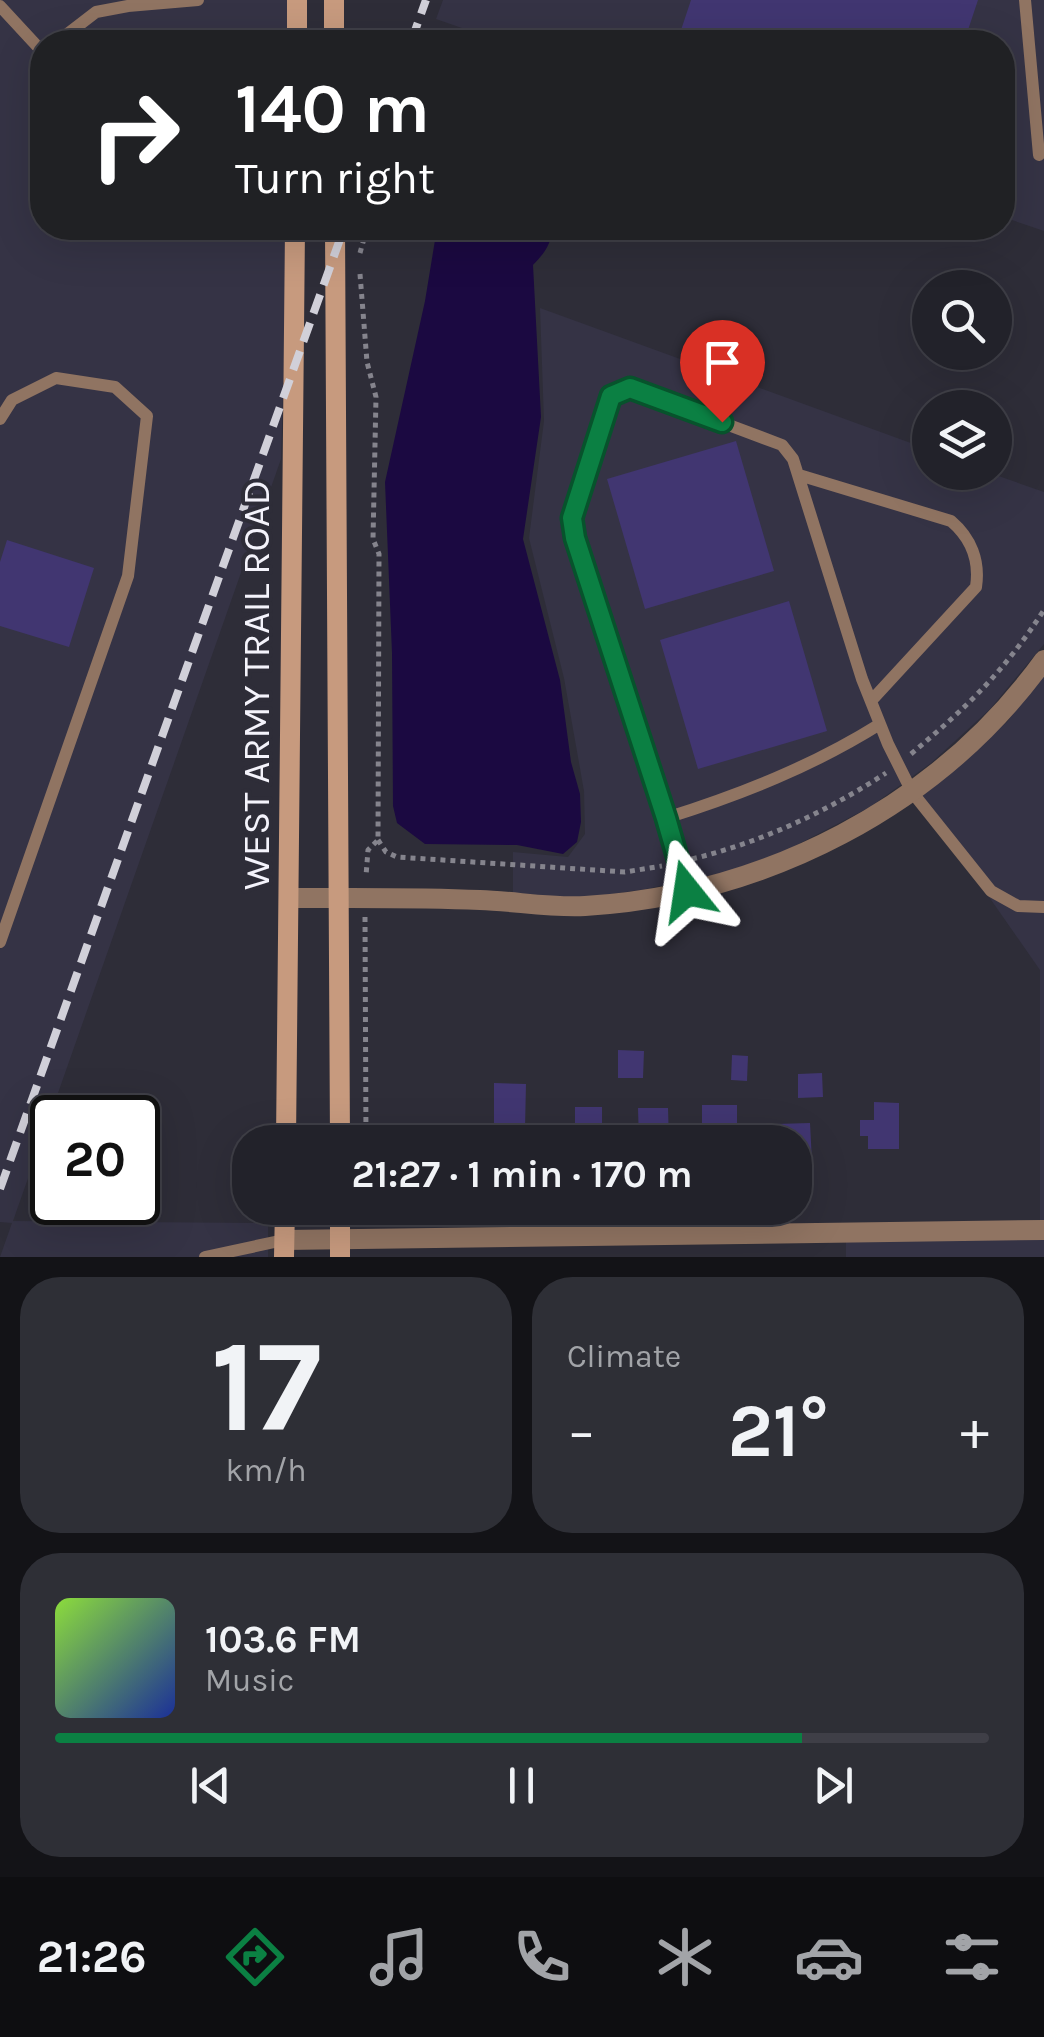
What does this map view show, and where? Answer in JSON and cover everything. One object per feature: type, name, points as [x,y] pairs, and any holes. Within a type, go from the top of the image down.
[{"type":"main road","points":[[296,30],[297,0]]},
{"type":"main road","points":[[334,0],[334,30]]},
{"type":"main road","name":"WEST ARMY TRAIL ROAD","points":[[286,1125],[294,240]]},
{"type":"main road","points":[[336,240],[340,1125]]},
{"type":"street","points":[[290,898],[478,900],[580,906],[629,902],[730,881],[812,850],[912,792],[1005,710],[1044,660]]},
{"type":"street","points":[[284,1248],[1044,1230]]},
{"type":"lane","points":[[73,30],[96,12],[198,0]]},
{"type":"lane","points":[[1026,0],[1038,155]]},
{"type":"lane","points":[[0,6],[30,38]]},
{"type":"lane","points":[[0,419],[12,400],[56,378],[115,387],[148,416],[128,576],[0,942]]},
{"type":"lane","points":[[687,891],[575,538],[572,518],[611,396],[630,388],[782,445],[793,459],[871,701],[912,792],[991,891],[1018,906],[1044,907]]},
{"type":"lane","points":[[798,475],[952,521],[966,533],[978,570],[976,587],[871,701]]},
{"type":"lane","points":[[666,818],[793,771],[880,724]]},
{"type":"lane","points":[[205,1257],[284,1248]]},
{"type":"path","points":[[363,240],[360,303],[366,362],[375,388],[373,539],[379,554],[378,840],[368,850],[365,898],[366,1125]]},
{"type":"shaded area","points":[[0,0],[294,0],[293,30],[30,30],[30,240],[288,240],[281,459],[57,1095],[30,1095],[30,1173],[13,1221],[30,1221],[30,1225],[268,1225],[268,1257],[0,1257],[12,1223],[0,1222]]},
{"type":"shaded area","points":[[443,0],[1044,0],[1044,231],[1015,221],[1015,30],[468,30],[436,19]]},
{"type":"shaded area","points":[[435,240],[551,240],[533,265],[541,417],[523,539],[560,680],[571,762],[580,794],[577,842],[563,854],[517,845],[425,844],[397,823],[393,806],[385,482]]},
{"type":"shaded area","points":[[540,308],[912,443],[912,490],[1012,490],[1012,481],[1044,492],[1044,644],[990,709],[931,763],[870,807],[787,850],[724,873],[646,889],[578,899],[513,893],[513,852],[568,857],[585,834],[584,791],[564,678],[529,538],[544,421]]},
{"type":"shaded area","points":[[1044,672],[1044,1257],[846,1257],[846,1242],[1040,1224],[1040,970],[918,795],[1007,722]]},
{"type":"building","points":[[691,0],[978,0],[968,30],[681,30]]},
{"type":"building","points":[[736,441],[774,571],[645,609],[607,479]]},
{"type":"building","points":[[7,540],[94,568],[69,647],[0,626],[0,562]]},
{"type":"building","points":[[789,601],[827,731],[698,769],[660,640]]},
{"type":"building","points":[[618,1050],[644,1051],[643,1078],[618,1078]]},
{"type":"building","points":[[732,1055],[748,1056],[747,1081],[731,1080]]},
{"type":"building","points":[[822,1073],[823,1097],[798,1098],[798,1074]]},
{"type":"building","points":[[494,1083],[526,1084],[525,1125],[494,1125]]},
{"type":"building","points":[[874,1102],[899,1103],[899,1149],[868,1149],[868,1136],[860,1136],[860,1120],[874,1120]]},
{"type":"building","points":[[702,1105],[737,1105],[737,1125],[702,1125]]},
{"type":"building","points":[[575,1107],[602,1107],[602,1125],[575,1125]]},
{"type":"building","points":[[638,1108],[668,1108],[668,1125],[638,1125]]},
{"type":"railway","points":[[415,30],[426,0]]},
{"type":"railway","points":[[0,1189],[340,240]]},
{"type":"route","points":[[687,891],[575,538],[572,518],[611,396],[630,388],[722,422]]}]
